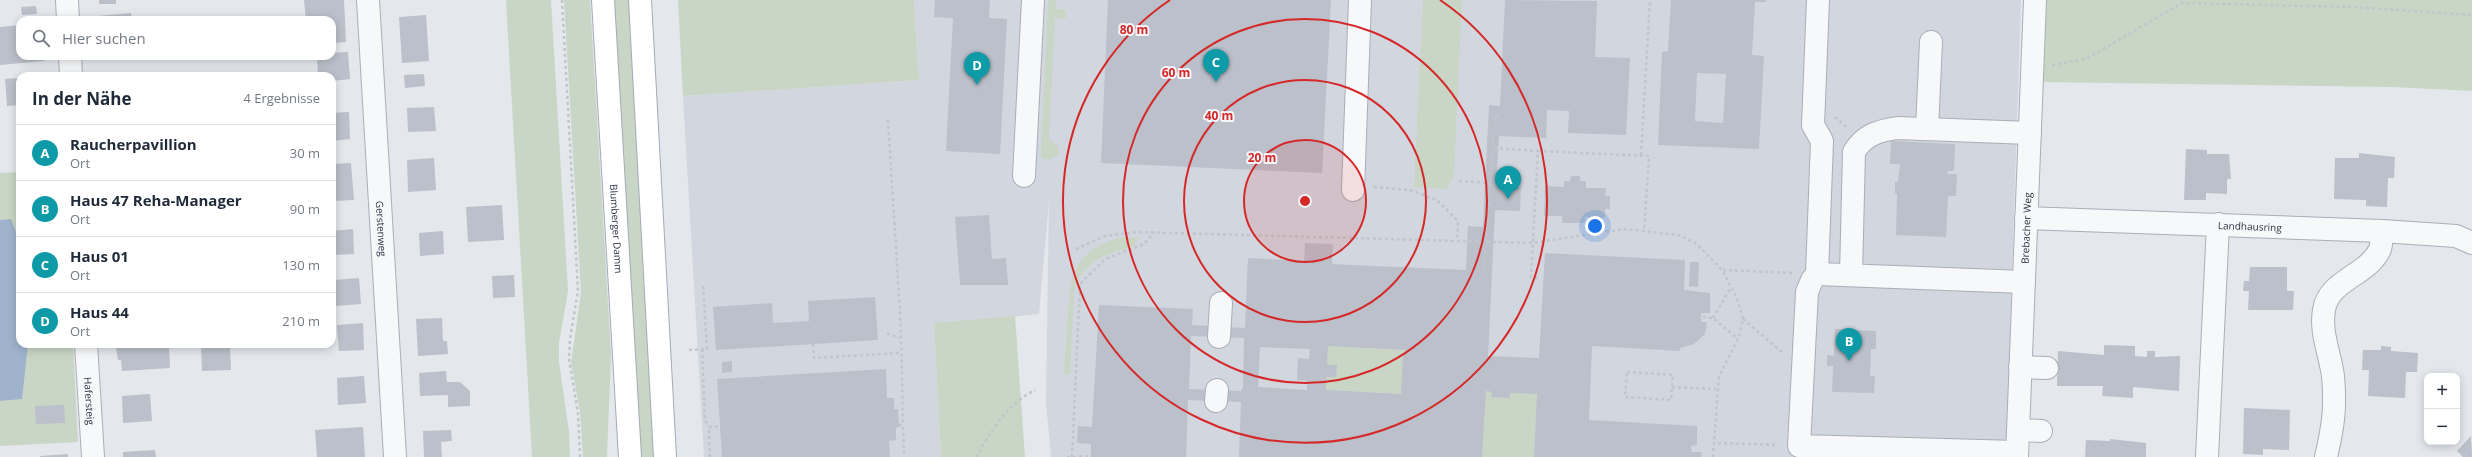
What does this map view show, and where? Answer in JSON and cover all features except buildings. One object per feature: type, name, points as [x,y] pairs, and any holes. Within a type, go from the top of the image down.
[{"type":"main road","name":"Blumberger Damm","points":[[603,0],[630,457]]},
{"type":"main road","points":[[640,0],[665,457]]},
{"type":"street","points":[[67,0],[68,16]]},
{"type":"street","name":"Gerstenweg","points":[[368,0],[395,457]]},
{"type":"street","points":[[1024,176],[1033,0]]},
{"type":"street","points":[[1353,188],[1360,0]]},
{"type":"street","points":[[1818,0],[1813,125],[1822,141],[1817,274],[1812,280],[1807,292],[1799,446],[2017,455]]},
{"type":"street","name":"Brebacher Weg","points":[[2017,455],[2035,0]]},
{"type":"street","points":[[1928,129],[1932,42]]},
{"type":"street","points":[[70,60],[71,72]]},
{"type":"street","points":[[1851,275],[1854,152],[1860,142],[1886,130],[1928,129],[2030,133]]},
{"type":"street","name":"Landhausring","points":[[2026,218],[2382,231],[2456,236],[2472,243]]},
{"type":"street","points":[[2207,457],[2218,224]]},
{"type":"street","points":[[2326,457],[2335,419],[2333,376],[2324,329],[2324,309],[2334,290],[2372,263],[2381,248],[2382,231]]},
{"type":"street","points":[[1817,274],[2024,282]]},
{"type":"street","points":[[1219,337],[1221,303]]},
{"type":"street","name":"Hafersteig","points":[[86,348],[93,457]]},
{"type":"street","points":[[2020,367],[2047,368]]},
{"type":"street","points":[[2018,430],[2041,431]]},
{"type":"path","points":[[562,0],[578,291],[570,339],[569,359],[578,413],[580,457]]},
{"type":"path","points":[[1641,155],[1650,0]]},
{"type":"path","points":[[2033,66],[2052,66],[2086,59],[2182,3],[2352,6],[2472,15]]},
{"type":"path","points":[[1832,114],[1846,128],[1886,130]]},
{"type":"path","points":[[1484,271],[1494,148],[1495,116],[1500,116]]},
{"type":"path","points":[[888,120],[901,330],[899,338],[904,457]]},
{"type":"path","points":[[1494,148],[1649,156],[1644,230]]},
{"type":"path","points":[[1538,151],[1531,278],[1538,278]]},
{"type":"path","points":[[1460,181],[1491,182]]},
{"type":"path","points":[[1353,188],[1410,190],[1437,200],[1458,221],[1457,240]]},
{"type":"path","points":[[1076,249],[1105,236],[1154,232],[1532,243],[1598,232],[1644,230],[1679,235],[1697,244],[1722,270],[1737,298],[1743,319],[1738,339],[1719,376],[1716,389],[1713,457]]},
{"type":"path","points":[[1072,457],[1080,284],[1105,259],[1144,244],[1154,232]]},
{"type":"path","points":[[1722,270],[1817,274]]},
{"type":"path","points":[[689,350],[707,348],[703,285]]},
{"type":"path","points":[[1713,318],[1731,287]]},
{"type":"path","points":[[1703,317],[1713,318],[1738,339]]},
{"type":"path","points":[[1743,319],[1786,356],[1804,358]]},
{"type":"path","points":[[887,333],[899,338]]},
{"type":"path","points":[[813,344],[814,358],[900,353]]},
{"type":"path","points":[[702,349],[706,420],[709,427],[710,457]]},
{"type":"path","points":[[1627,372],[1673,375],[1672,387],[1671,400],[1625,397],[1627,372]]},
{"type":"path","points":[[1672,387],[1716,389]]},
{"type":"path","points":[[976,457],[1001,418],[1019,398],[1035,390]]},
{"type":"path","points":[[899,425],[903,424]]},
{"type":"path","points":[[709,427],[720,426]]},
{"type":"path","points":[[1714,443],[1799,446]]},
{"type":"path","points":[[1067,457],[1091,456]]},
{"type":"shaded area","points":[[914,0],[2021,0],[2006,457],[1051,457],[1046,403],[1049,201],[1039,314],[934,324],[941,457],[704,457],[683,96],[919,80]]},
{"type":"green space","points":[[506,0],[551,0],[568,291],[559,343],[559,362],[569,432],[570,457],[532,457]]},
{"type":"green space","points":[[564,0],[590,0],[611,354],[607,457],[583,457],[580,412],[571,363],[581,292]]},
{"type":"green space","points":[[613,0],[629,0],[656,457],[640,457]]},
{"type":"green space","points":[[678,0],[914,0],[919,80],[683,96]]},
{"type":"green space","points":[[1048,0],[1056,0],[1055,9],[1066,10],[1066,18],[1055,18],[1049,139],[1059,147],[1058,156],[1048,160],[1042,158],[1041,156]]},
{"type":"green space","points":[[1423,0],[1462,0],[1454,174],[1447,189],[1414,187]]},
{"type":"green space","points":[[2043,0],[2472,0],[2472,91],[2393,87],[2040,82]]},
{"type":"green space","points":[[16,172],[16,348],[73,348],[78,442],[0,446],[0,173]]},
{"type":"green space","points":[[1127,237],[1139,238],[1134,246],[1097,260],[1089,266],[1078,281],[1074,291],[1070,374],[1064,374],[1070,286],[1073,275],[1083,258],[1098,246],[1106,242]]},
{"type":"green space","points":[[1015,316],[1025,457],[941,457],[934,323]]},
{"type":"green space","points":[[1328,346],[1406,350],[1403,354],[1401,394],[1326,390],[1326,377],[1336,377],[1337,365],[1327,365]]},
{"type":"green space","points":[[1486,391],[1492,392],[1492,397],[1510,398],[1510,393],[1537,394],[1534,457],[1482,457]]},
{"type":"water","points":[[11,219],[16,232],[16,348],[28,348],[22,399],[0,401],[0,220]]},
{"type":"place","name":"Haus 01","points":[[1216,82]]},
{"type":"place","name":"Haus 44","points":[[977,85]]},
{"type":"place","name":"Raucherpavillion","points":[[1508,199]]},
{"type":"place","name":"Haus 47 Reha-Manager","points":[[1849,361]]}]
